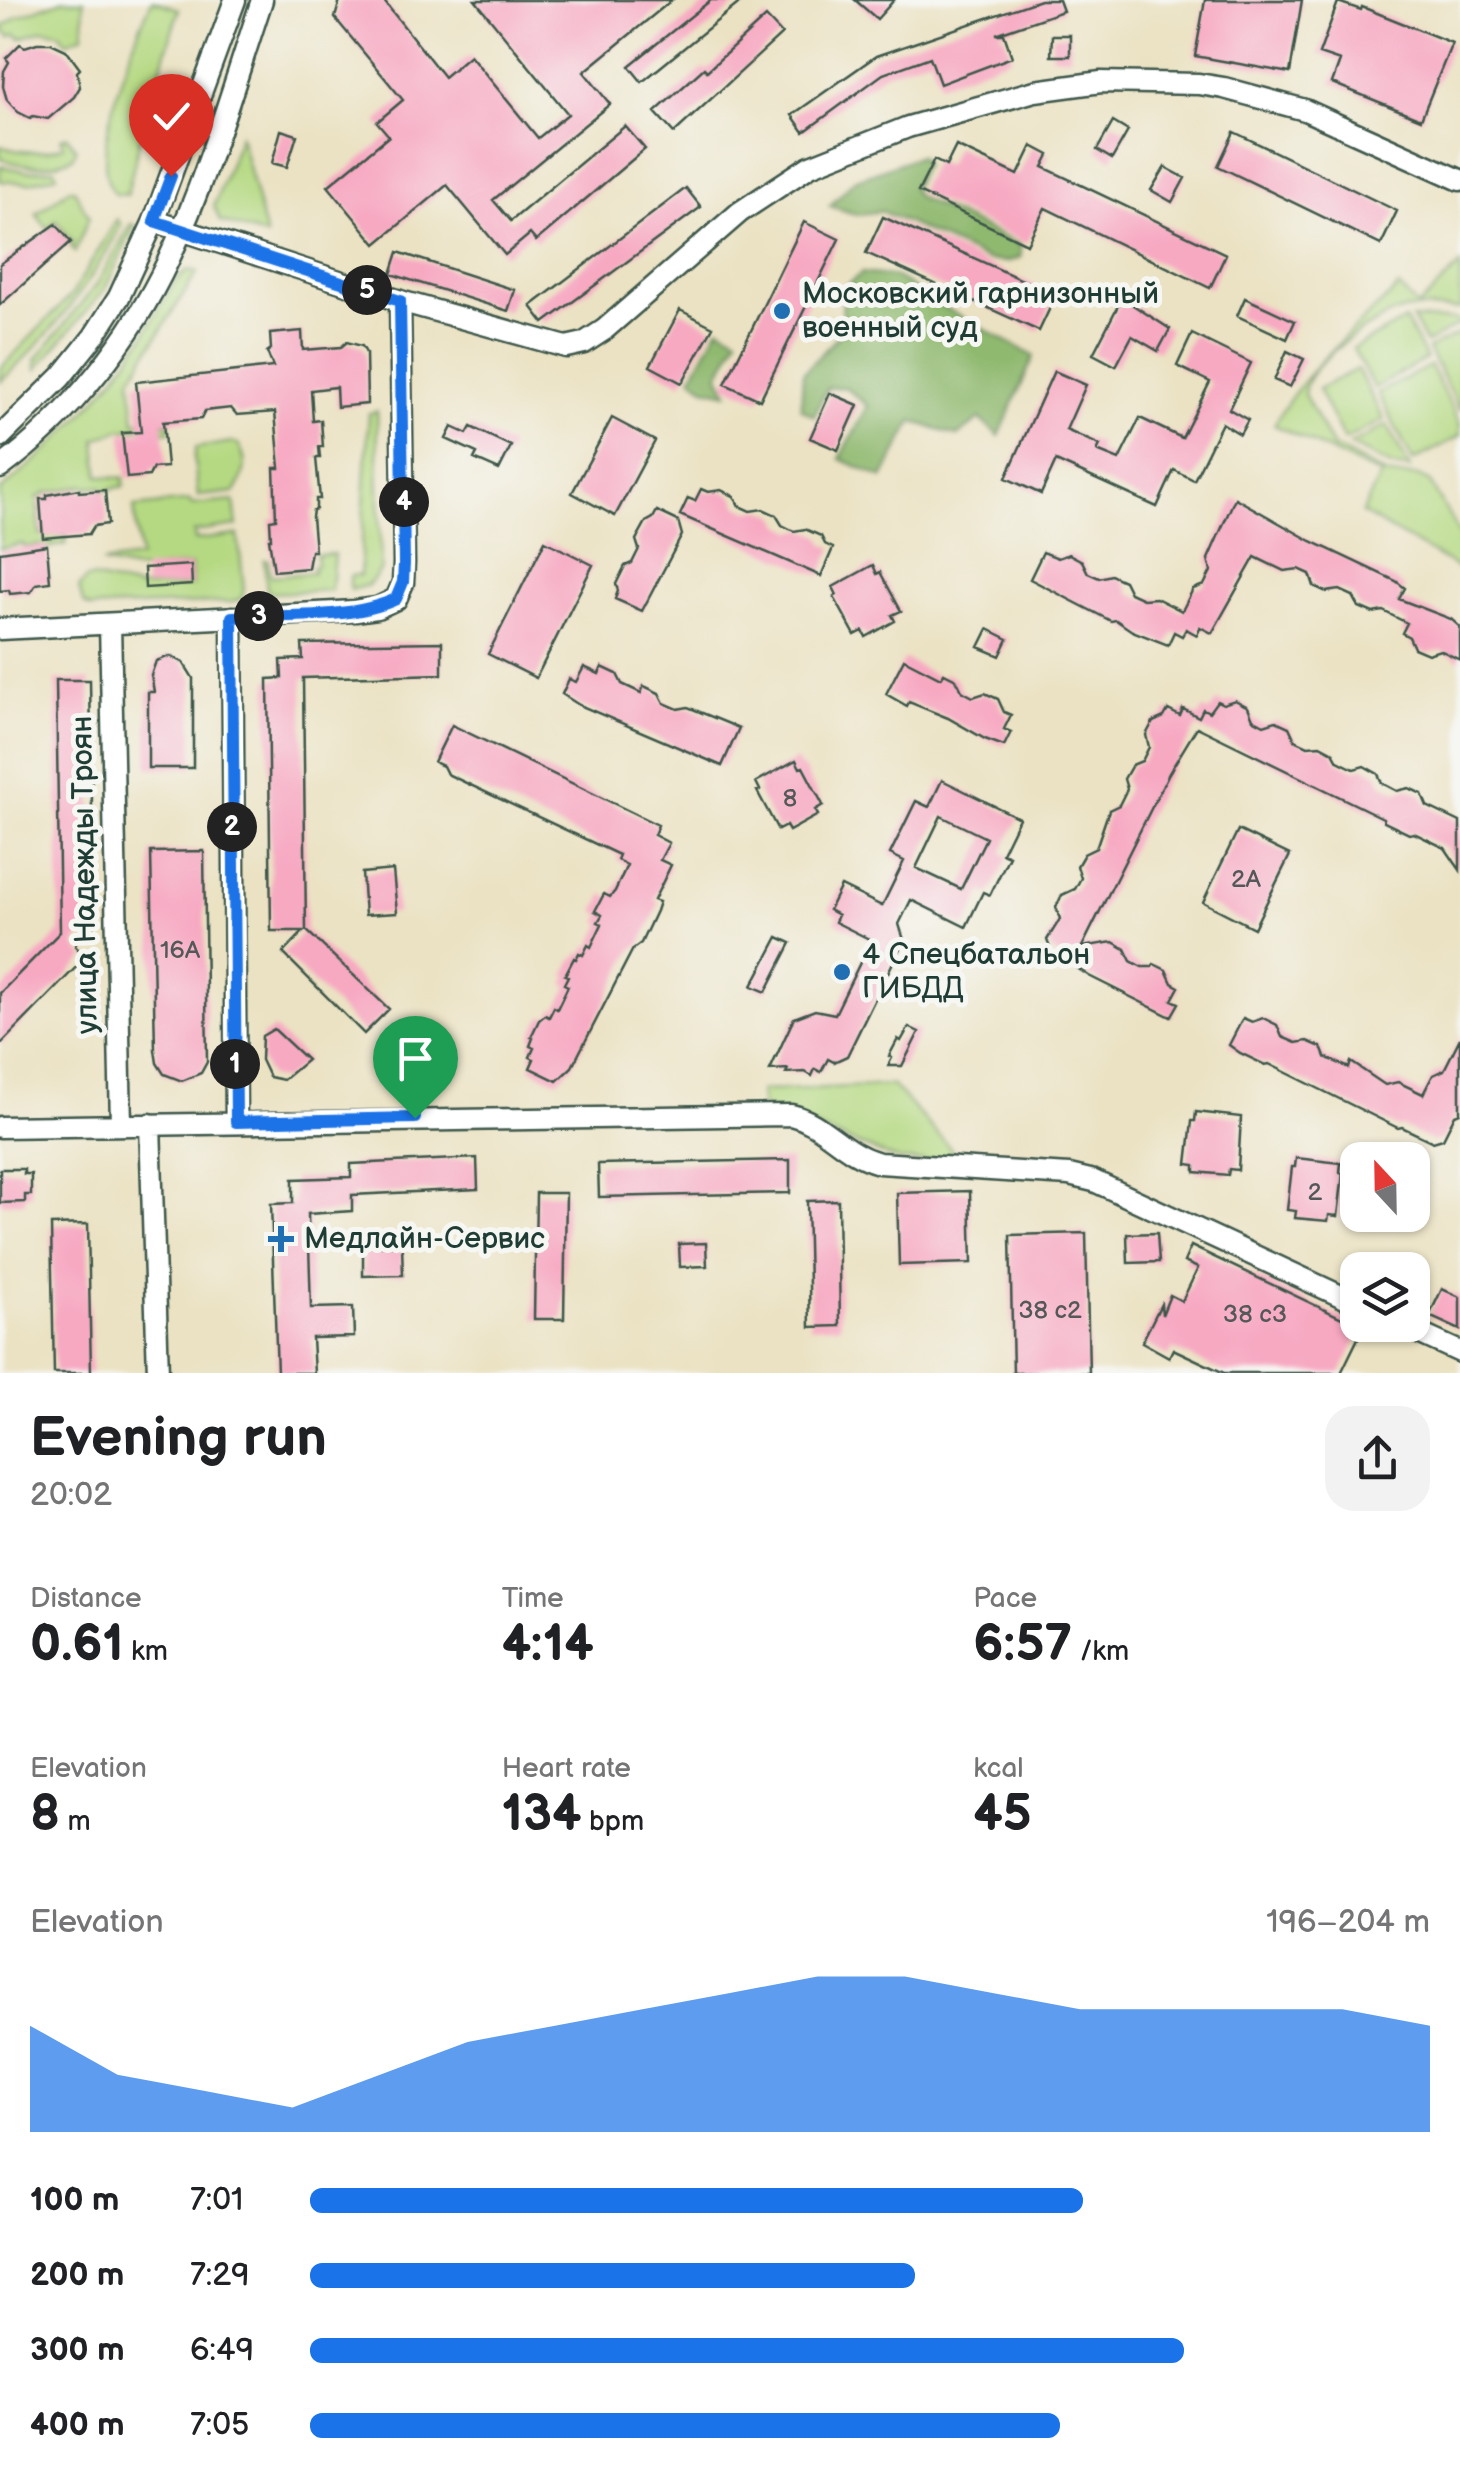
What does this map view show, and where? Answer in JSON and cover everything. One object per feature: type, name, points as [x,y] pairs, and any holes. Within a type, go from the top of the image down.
[{"type":"street","points":[[0,437],[94,336],[119,297],[154,221],[234,0]]},
{"type":"street","points":[[0,468],[71,402],[110,354],[153,290],[180,231],[262,0]]},
{"type":"street","points":[[154,221],[400,301],[566,347],[584,343],[740,212],[810,166],[908,128],[1035,90],[1101,82],[1224,88],[1305,110],[1460,180]]},
{"type":"street","points":[[0,629],[355,611],[377,608],[396,599],[403,582],[404,564],[400,301]]},
{"type":"street","points":[[0,427],[28,411]]},
{"type":"street","points":[[232,617],[236,1122]]},
{"type":"street","name":"улица Надежды Троян","points":[[110,624],[121,1124]]},
{"type":"street","points":[[0,1127],[791,1115],[812,1122],[852,1154],[879,1163],[1069,1175],[1094,1181],[1340,1296]]},
{"type":"street","points":[[150,1124],[158,1373]]},
{"type":"street","points":[[1430,1338],[1460,1352]]},
{"type":"green space","points":[[62,0],[84,0],[83,35],[66,42],[59,32],[43,30],[21,38],[15,34],[10,37],[2,28],[16,17]]},
{"type":"green space","points":[[152,0],[179,9],[127,195],[115,194],[107,177],[109,127],[125,68]]},
{"type":"green space","points":[[240,135],[266,236],[220,221],[214,206]]},
{"type":"green space","points":[[67,136],[76,149],[73,157],[64,161],[37,165],[0,159],[0,146],[47,150],[63,146],[61,138]]},
{"type":"green space","points":[[919,156],[924,164],[912,189],[917,197],[1020,245],[1021,257],[1007,262],[988,260],[881,211],[858,215],[830,206],[854,180]]},
{"type":"green space","points":[[0,166],[27,171],[54,169],[57,175],[28,183],[0,181]]},
{"type":"green space","points":[[74,189],[89,217],[75,252],[70,245],[73,242],[56,221],[47,228],[36,214]]},
{"type":"green space","points":[[117,219],[121,225],[83,289],[53,328],[0,382],[0,369],[73,293]]},
{"type":"green space","points":[[131,224],[135,225],[105,289],[37,369],[36,360],[97,284]]},
{"type":"green space","points":[[1460,265],[1460,309],[1404,310],[1377,322],[1329,356],[1307,382],[1304,394],[1332,446],[1389,476],[1418,476],[1430,482],[1460,535],[1460,569],[1362,513],[1381,475],[1274,425],[1315,368],[1399,287],[1418,307]]},
{"type":"green space","points":[[189,271],[197,273],[131,378],[135,422],[163,419],[169,423],[170,432],[119,430],[96,439],[99,476],[124,478],[124,486],[102,491],[101,487],[82,486],[44,493],[37,497],[40,534],[65,536],[66,544],[43,548],[23,544],[0,549],[0,491],[95,401],[142,339],[176,282]]},
{"type":"green space","points":[[862,273],[896,277],[1034,356],[999,436],[980,419],[957,436],[913,421],[883,478],[840,459],[868,406],[845,387],[827,388],[814,416],[801,408],[803,373],[841,333],[844,287]]},
{"type":"green space","points":[[1412,319],[1457,320],[1460,324],[1426,343]]},
{"type":"green space","points":[[1405,320],[1426,359],[1374,388],[1353,349]]},
{"type":"green space","points":[[719,327],[738,337],[719,375],[728,393],[705,388],[692,377]]},
{"type":"green space","points":[[1460,333],[1460,411],[1428,349]]},
{"type":"green space","points":[[1430,366],[1460,424],[1460,436],[1413,461],[1378,393]]},
{"type":"green space","points":[[1357,369],[1384,420],[1344,440],[1318,389]]},
{"type":"green space","points":[[377,411],[381,569],[369,585],[350,590],[350,576],[360,575],[369,413]]},
{"type":"green space","points":[[1387,425],[1410,468],[1393,467],[1350,445]]},
{"type":"green space","points":[[238,444],[245,462],[235,492],[198,496],[196,448]]},
{"type":"green space","points":[[190,501],[191,505],[234,501],[237,526],[194,532],[195,540],[238,535],[242,598],[233,602],[91,608],[83,603],[79,588],[86,579],[139,588],[192,585],[191,565],[135,570],[102,563],[140,558],[134,507]]},
{"type":"green space","points":[[334,554],[331,590],[267,590],[264,560],[268,560],[270,576],[313,573],[316,555]]},
{"type":"green space","points":[[892,1085],[965,1164],[898,1160],[762,1107],[760,1091]]},
{"type":"building","points":[[340,0],[383,0],[444,77],[470,55],[538,138],[568,114],[475,0],[672,0],[584,72],[610,104],[493,200],[511,221],[625,126],[645,149],[536,241],[530,234],[505,255],[447,185],[376,244],[328,186],[389,136],[377,122],[403,100],[335,18]]},
{"type":"building","points":[[711,0],[743,0],[642,82],[629,66]]},
{"type":"building","points":[[855,0],[894,0],[877,19]]},
{"type":"building","points":[[1040,0],[1059,0],[1063,11],[996,34],[1004,34],[1012,57],[940,84],[930,57],[883,74],[804,132],[792,115],[876,56]]},
{"type":"building","points":[[1205,0],[1302,0],[1290,73],[1195,56]]},
{"type":"building","points":[[1338,2],[1361,10],[1362,7],[1452,43],[1421,119],[1332,83],[1340,61],[1319,54]]},
{"type":"building","points":[[766,17],[782,34],[674,133],[655,112]]},
{"type":"building","points":[[1052,35],[1070,35],[1070,56],[1051,56]]},
{"type":"building","points":[[51,43],[66,50],[80,69],[80,87],[74,97],[48,119],[30,118],[18,112],[7,100],[3,86],[9,62],[6,58],[20,44],[25,47]]},
{"type":"building","points":[[1113,122],[1128,131],[1112,159],[1097,150]]},
{"type":"building","points":[[281,130],[297,135],[287,167],[272,163]]},
{"type":"building","points":[[1234,132],[1397,211],[1381,245],[1218,166]]},
{"type":"building","points":[[956,146],[1018,175],[1032,146],[1049,155],[1043,167],[1226,254],[1210,288],[1045,208],[1027,244],[918,192],[934,160],[946,166]]},
{"type":"building","points":[[1165,167],[1185,178],[1172,202],[1151,190]]},
{"type":"building","points":[[686,188],[701,207],[544,323],[531,306]]},
{"type":"building","points":[[883,217],[1056,295],[1039,331],[866,253]]},
{"type":"building","name":"Московский гарнизонный военный суд","points":[[804,222],[839,239],[760,400],[725,384]]},
{"type":"building","points":[[56,224],[71,242],[0,305],[0,264]]},
{"type":"building","points":[[398,252],[515,290],[508,311],[391,274]]},
{"type":"building","points":[[1122,298],[1170,329],[1158,351],[1132,336],[1116,366],[1093,354]]},
{"type":"building","points":[[1245,298],[1295,321],[1287,339],[1237,316]]},
{"type":"building","points":[[680,310],[713,327],[682,383],[650,366]]},
{"type":"building","points":[[302,331],[303,350],[341,347],[347,342],[362,346],[366,353],[367,404],[337,407],[336,387],[311,390],[313,421],[321,420],[323,447],[319,447],[320,458],[316,458],[320,499],[316,499],[312,517],[315,551],[311,551],[308,568],[274,571],[270,520],[276,519],[274,468],[280,468],[275,412],[237,415],[231,408],[205,411],[201,419],[163,422],[167,467],[153,468],[149,476],[127,478],[122,433],[141,432],[136,382],[273,367],[267,352],[271,349],[270,334]]},
{"type":"building","points":[[1192,334],[1251,363],[1229,409],[1248,420],[1240,434],[1222,423],[1194,480],[1174,470],[1157,507],[1056,461],[1041,494],[1006,478],[1054,371],[1086,385],[1066,430],[1100,445],[1097,451],[1119,460],[1140,418],[1182,438],[1210,382],[1177,366]]},
{"type":"building","points":[[1287,351],[1304,359],[1290,387],[1274,380]]},
{"type":"building","points":[[830,393],[858,405],[838,450],[810,438]]},
{"type":"building","points":[[612,418],[655,441],[615,516],[572,493]]},
{"type":"building","points":[[452,427],[467,434],[471,427],[511,446],[499,470],[474,459],[477,453],[446,439]]},
{"type":"building","points":[[79,489],[105,490],[108,524],[94,526],[89,534],[43,538],[40,499]]},
{"type":"building","points":[[701,489],[721,490],[734,496],[739,506],[750,511],[763,509],[794,531],[805,529],[821,536],[833,548],[821,576],[680,515],[688,498],[695,501]]},
{"type":"building","points":[[1235,498],[1311,541],[1396,581],[1405,588],[1399,599],[1451,619],[1460,627],[1460,660],[1440,650],[1428,654],[1414,648],[1402,633],[1407,623],[1383,611],[1373,613],[1359,607],[1353,596],[1340,590],[1326,592],[1314,586],[1310,574],[1299,569],[1284,571],[1255,557],[1212,633],[1200,627],[1197,635],[1186,629],[1182,636],[1174,632],[1168,645],[1030,579],[1043,552],[1058,558],[1069,554],[1082,561],[1088,573],[1099,578],[1111,575],[1124,581],[1130,593],[1143,599],[1156,598],[1182,611],[1193,589],[1204,585],[1211,571],[1208,559]]},
{"type":"building","points":[[657,511],[678,521],[682,535],[642,611],[615,599],[616,584],[639,549],[636,540],[646,522]]},
{"type":"building","points":[[545,541],[593,565],[536,678],[488,654]]},
{"type":"building","points":[[47,545],[50,582],[36,584],[31,592],[0,591],[0,552]]},
{"type":"building","points":[[191,565],[192,585],[145,588],[144,568]]},
{"type":"building","points":[[873,565],[901,611],[892,615],[895,621],[866,637],[863,631],[855,635],[834,597],[837,595],[833,587]]},
{"type":"building","points":[[988,629],[1008,639],[1000,656],[979,647]]},
{"type":"building","points":[[442,642],[442,674],[303,678],[306,930],[389,1009],[364,1034],[283,953],[304,931],[271,931],[268,679],[282,678],[281,660],[303,659],[302,644]]},
{"type":"building","points":[[170,656],[183,662],[193,678],[193,768],[148,768],[148,692],[154,692],[151,675],[156,661]]},
{"type":"building","points":[[904,659],[941,678],[944,673],[956,679],[962,691],[973,697],[985,693],[998,699],[1004,712],[1011,715],[1004,729],[1011,732],[1004,746],[948,718],[909,702],[907,706],[886,694]]},
{"type":"building","points":[[584,667],[599,674],[602,667],[617,674],[622,684],[641,693],[644,686],[659,693],[664,703],[678,709],[688,707],[739,728],[722,766],[579,705],[562,694],[569,679],[576,682]]},
{"type":"building","points":[[56,680],[90,680],[94,931],[82,931],[75,946],[86,957],[0,1045],[0,993],[60,932]]},
{"type":"building","points":[[1235,700],[1248,707],[1253,719],[1264,725],[1276,721],[1289,727],[1295,740],[1308,746],[1320,745],[1354,769],[1364,766],[1397,791],[1409,788],[1422,794],[1427,806],[1460,822],[1460,870],[1445,848],[1384,822],[1383,818],[1197,727],[1169,773],[1082,947],[1113,942],[1142,967],[1154,964],[1166,970],[1172,983],[1179,987],[1172,1000],[1179,1003],[1171,1017],[1089,976],[1051,951],[1047,940],[1060,919],[1056,907],[1062,895],[1075,889],[1081,878],[1077,866],[1084,854],[1096,848],[1109,810],[1119,805],[1127,789],[1124,779],[1132,765],[1142,761],[1149,747],[1146,735],[1153,722],[1168,710],[1180,716],[1183,709],[1199,717],[1203,709],[1209,712],[1217,701],[1223,704]]},
{"type":"building","points":[[452,725],[658,825],[654,835],[669,843],[660,860],[671,865],[654,900],[659,902],[641,943],[633,949],[572,1067],[557,1081],[530,1068],[534,1059],[530,1057],[534,1048],[530,1046],[531,1037],[539,1020],[545,1015],[549,1017],[554,1007],[557,1009],[568,986],[564,984],[568,976],[565,975],[574,958],[579,953],[583,955],[588,945],[591,947],[602,924],[598,922],[602,915],[595,911],[604,894],[610,897],[615,891],[627,865],[617,860],[619,855],[447,774],[443,766],[434,762]]},
{"type":"building","points":[[796,760],[823,805],[815,810],[818,815],[789,831],[786,826],[778,830],[756,782]]},
{"type":"building","points":[[942,780],[1019,818],[1002,853],[1009,856],[990,895],[983,892],[966,927],[911,900],[899,924],[904,940],[847,1056],[834,1062],[828,1059],[821,1072],[815,1069],[812,1076],[805,1072],[786,1073],[788,1069],[770,1070],[794,1018],[815,1010],[835,1014],[871,940],[835,922],[838,915],[829,910],[841,886],[882,906],[904,861],[890,854],[916,801],[929,807]],"holes":[[[941,816],[986,838],[961,889],[916,868]]]},
{"type":"building","points":[[1238,830],[1290,855],[1254,928],[1203,902]]},
{"type":"building","points":[[204,851],[207,1062],[201,1073],[182,1081],[164,1074],[155,1050],[151,852]]},
{"type":"building","points":[[393,870],[397,913],[365,915],[362,873]]},
{"type":"building","points":[[778,937],[791,943],[766,992],[752,986]]},
{"type":"building","points":[[1243,1018],[1252,1022],[1263,1018],[1277,1025],[1282,1037],[1321,1047],[1325,1057],[1349,1068],[1351,1062],[1385,1085],[1398,1082],[1423,1094],[1433,1075],[1444,1070],[1460,1038],[1460,1113],[1455,1115],[1443,1139],[1433,1142],[1398,1128],[1240,1053],[1229,1045]]},
{"type":"building","points":[[909,1027],[919,1032],[902,1066],[888,1066],[898,1039],[901,1041]]},
{"type":"building","points":[[274,1029],[307,1060],[283,1080],[269,1077],[261,1060],[262,1036]]},
{"type":"building","points":[[1196,1112],[1241,1117],[1238,1170],[1229,1169],[1228,1175],[1195,1172],[1195,1165],[1187,1164]]},
{"type":"building","points":[[477,1158],[478,1189],[352,1195],[352,1211],[308,1214],[311,1308],[353,1307],[354,1337],[312,1338],[314,1373],[277,1373],[271,1204],[293,1203],[293,1179],[351,1177],[351,1164]]},
{"type":"building","points":[[1296,1158],[1340,1163],[1338,1216],[1329,1215],[1328,1221],[1295,1218],[1296,1211],[1287,1210]]},
{"type":"building","points":[[790,1160],[790,1193],[599,1197],[598,1164]]},
{"type":"building","points":[[0,1169],[24,1169],[24,1174],[31,1174],[31,1195],[25,1195],[25,1202],[0,1203]]},
{"type":"building","points":[[970,1191],[972,1263],[899,1265],[897,1193]]},
{"type":"building","points":[[536,1193],[566,1193],[564,1319],[534,1319]]},
{"type":"building","points":[[838,1200],[840,1326],[810,1327],[807,1201]]},
{"type":"building","points":[[88,1224],[91,1373],[54,1373],[51,1225]]},
{"type":"building","points":[[1086,1233],[1089,1373],[1013,1373],[1010,1235]]},
{"type":"building","points":[[1157,1233],[1159,1262],[1128,1263],[1127,1234]]},
{"type":"building","points":[[706,1243],[707,1266],[680,1267],[679,1244]]},
{"type":"building","points":[[402,1245],[403,1275],[363,1276],[363,1246]]},
{"type":"building","points":[[1191,1246],[1340,1317],[1340,1342],[1356,1342],[1341,1373],[1224,1373],[1173,1349],[1169,1357],[1142,1342],[1161,1304],[1162,1315],[1170,1295],[1182,1301],[1198,1268],[1184,1262]]},
{"type":"building","points":[[1442,1289],[1460,1297],[1460,1330],[1430,1314]]},
{"type":"place","name":"Московский гарнизонный военный суд","points":[[782,311]]},
{"type":"place","name":"4 Спецбатальон ГИБДД","points":[[842,972]]},
{"type":"place","name":"Медлайн-Сервис","points":[[281,1239]]},
{"type":"route","points":[[171,176],[154,221],[400,301],[404,564],[403,582],[396,599],[377,608],[355,611],[232,617],[232,955],[236,1122],[415,1118]]}]
